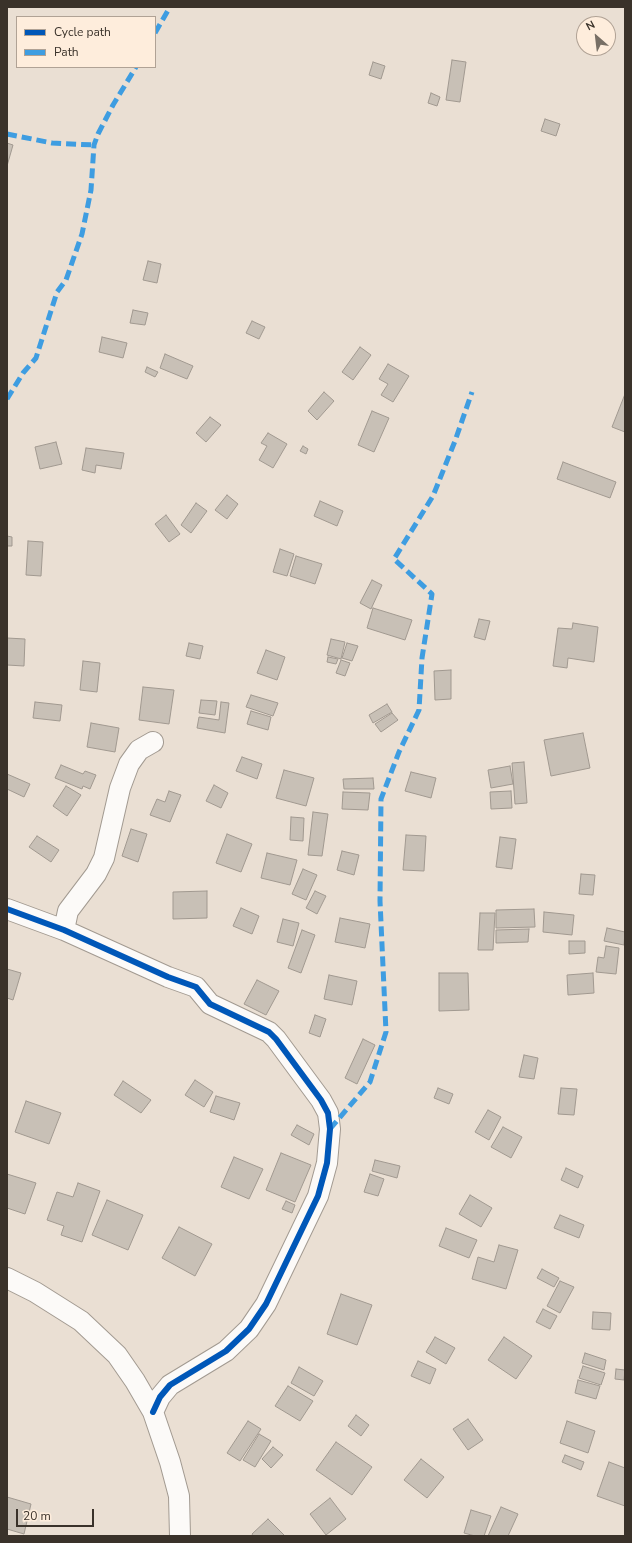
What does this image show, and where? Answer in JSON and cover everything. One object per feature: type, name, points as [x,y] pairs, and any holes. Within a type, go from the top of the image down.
[{"type":"street","points":[[64,930],[68,911],[96,874],[104,858],[120,788],[129,764],[139,750],[153,742]]},
{"type":"street","points":[[7,909],[64,930],[168,977],[196,987],[210,1004],[269,1032],[276,1039],[321,1100],[328,1113],[330,1129],[328,1163],[318,1196],[266,1304],[249,1329],[226,1351],[170,1385],[160,1397],[153,1412]]},
{"type":"street","points":[[7,1278],[35,1292],[81,1321],[117,1355],[135,1381],[153,1412],[179,1496],[180,1536]]},
{"type":"building","points":[[452,60],[466,62],[460,102],[446,100]]},
{"type":"building","points":[[373,62],[385,66],[381,79],[369,75]]},
{"type":"building","points":[[431,93],[440,97],[437,106],[428,103]]},
{"type":"building","points":[[545,119],[560,124],[556,136],[541,131]]},
{"type":"building","points":[[7,143],[13,145],[7,166]]},
{"type":"building","points":[[148,261],[161,264],[157,283],[143,280]]},
{"type":"building","points":[[133,310],[148,313],[145,325],[130,323]]},
{"type":"building","points":[[252,321],[265,327],[259,339],[246,333]]},
{"type":"building","points":[[102,337],[127,343],[123,358],[99,352]]},
{"type":"building","points":[[360,347],[371,355],[353,380],[342,372]]},
{"type":"building","points":[[165,354],[193,366],[187,379],[160,368]]},
{"type":"building","points":[[388,364],[409,376],[393,402],[381,395],[388,384],[379,379]]},
{"type":"building","points":[[147,367],[158,372],[155,377],[145,372]]},
{"type":"building","points":[[324,392],[334,401],[317,420],[308,411]]},
{"type":"building","points":[[625,394],[625,432],[612,427]]},
{"type":"building","points":[[372,411],[389,418],[374,452],[358,445]]},
{"type":"building","points":[[210,417],[221,425],[206,442],[196,433]]},
{"type":"building","points":[[268,433],[287,444],[273,468],[259,460],[267,446],[261,443]]},
{"type":"building","points":[[56,442],[62,464],[40,469],[35,447]]},
{"type":"building","points":[[303,446],[308,449],[306,454],[300,451]]},
{"type":"building","points":[[86,448],[124,453],[121,469],[96,465],[95,473],[82,470]]},
{"type":"building","points":[[563,462],[616,482],[610,498],[557,479]]},
{"type":"building","points":[[227,495],[238,504],[227,519],[215,510]]},
{"type":"building","points":[[320,501],[343,511],[337,526],[314,516]]},
{"type":"building","points":[[196,503],[207,511],[191,533],[181,525]]},
{"type":"building","points":[[166,515],[180,534],[169,542],[155,524]]},
{"type":"building","points":[[7,536],[12,537],[12,546],[7,546]]},
{"type":"building","points":[[28,541],[43,542],[41,576],[26,575]]},
{"type":"building","points":[[280,549],[294,554],[287,576],[273,572]]},
{"type":"building","points":[[296,556],[322,564],[315,584],[290,576]]},
{"type":"building","points":[[372,580],[382,585],[371,609],[360,603]]},
{"type":"building","points":[[373,608],[412,620],[405,640],[367,628]]},
{"type":"building","points":[[479,619],[490,621],[485,640],[474,637]]},
{"type":"building","points":[[573,623],[598,627],[594,662],[568,658],[567,668],[553,666],[558,628],[572,629]]},
{"type":"building","points":[[7,638],[25,639],[24,666],[7,665]]},
{"type":"building","points":[[331,639],[345,642],[341,659],[327,655]]},
{"type":"building","points":[[189,643],[203,646],[200,659],[186,656]]},
{"type":"building","points":[[347,643],[358,646],[352,661],[342,658]]},
{"type":"building","points":[[266,650],[285,657],[277,680],[257,673]]},
{"type":"building","points":[[328,657],[338,659],[336,664],[327,662]]},
{"type":"building","points":[[341,660],[350,663],[345,676],[336,673]]},
{"type":"building","points":[[83,661],[100,663],[97,692],[80,690]]},
{"type":"building","points":[[451,670],[451,699],[435,700],[434,671]]},
{"type":"building","points":[[143,687],[174,690],[169,724],[139,720]]},
{"type":"building","points":[[251,695],[278,703],[273,716],[246,707]]},
{"type":"building","points":[[201,700],[217,701],[215,715],[199,713]]},
{"type":"building","points":[[35,702],[62,705],[60,721],[33,718]]},
{"type":"building","points":[[221,702],[229,703],[225,733],[197,728],[199,717],[219,720]]},
{"type":"building","points":[[387,704],[392,712],[373,723],[369,715]]},
{"type":"building","points":[[251,711],[271,717],[268,730],[247,724]]},
{"type":"building","points":[[392,713],[398,720],[381,732],[375,724]]},
{"type":"building","points":[[91,723],[119,728],[115,752],[87,747]]},
{"type":"building","points":[[583,733],[590,768],[551,776],[544,740]]},
{"type":"building","points":[[242,757],[262,764],[257,779],[236,771]]},
{"type":"building","points":[[524,762],[527,803],[515,804],[512,763]]},
{"type":"building","points":[[61,765],[83,774],[85,771],[96,775],[90,789],[83,786],[82,789],[55,778]]},
{"type":"building","points":[[510,766],[513,784],[491,788],[488,770]]},
{"type":"building","points":[[284,770],[314,778],[306,806],[276,798]]},
{"type":"building","points":[[411,772],[436,778],[431,798],[405,791]]},
{"type":"building","points":[[7,774],[30,784],[24,797],[7,789]]},
{"type":"building","points":[[373,778],[374,789],[344,789],[343,779]]},
{"type":"building","points":[[214,785],[228,793],[221,808],[206,801]]},
{"type":"building","points":[[66,786],[81,795],[67,816],[53,806]]},
{"type":"building","points":[[169,791],[181,795],[170,822],[150,815],[157,799],[165,802]]},
{"type":"building","points":[[511,791],[512,808],[491,809],[490,792]]},
{"type":"building","points":[[343,792],[370,793],[368,810],[342,809]]},
{"type":"building","points":[[313,812],[328,814],[322,856],[308,855]]},
{"type":"building","points":[[291,817],[304,818],[303,841],[290,840]]},
{"type":"building","points":[[131,829],[147,834],[138,862],[122,856]]},
{"type":"building","points":[[227,834],[252,844],[241,872],[216,863]]},
{"type":"building","points":[[406,835],[426,836],[424,871],[403,870]]},
{"type":"building","points":[[37,836],[59,850],[51,862],[29,847]]},
{"type":"building","points":[[500,837],[516,839],[512,869],[496,867]]},
{"type":"building","points":[[342,851],[359,855],[354,875],[337,870]]},
{"type":"building","points":[[267,853],[297,860],[290,885],[261,878]]},
{"type":"building","points":[[303,869],[317,875],[306,900],[292,894]]},
{"type":"building","points":[[581,874],[595,875],[593,895],[579,894]]},
{"type":"building","points":[[207,891],[207,918],[173,919],[173,892]]},
{"type":"building","points":[[315,891],[326,896],[317,914],[306,908]]},
{"type":"building","points":[[241,908],[259,916],[252,934],[233,926]]},
{"type":"building","points":[[534,909],[535,927],[496,928],[496,910]]},
{"type":"building","points":[[544,912],[574,915],[572,935],[543,932]]},
{"type":"building","points":[[480,913],[495,913],[493,950],[478,950]]},
{"type":"building","points":[[340,918],[370,924],[365,948],[335,942]]},
{"type":"building","points":[[283,919],[299,923],[293,946],[277,942]]},
{"type":"building","points":[[607,928],[625,932],[624,945],[604,941]]},
{"type":"building","points":[[529,929],[528,942],[496,943],[496,930]]},
{"type":"building","points":[[302,930],[315,935],[301,973],[288,968]]},
{"type":"building","points":[[569,941],[585,941],[585,953],[569,954]]},
{"type":"building","points":[[606,946],[619,948],[616,974],[596,972],[598,957],[604,958]]},
{"type":"building","points":[[7,969],[21,973],[13,1000],[7,998]]},
{"type":"building","points":[[439,973],[468,973],[469,1010],[439,1011]]},
{"type":"building","points":[[593,973],[594,993],[568,995],[567,975]]},
{"type":"building","points":[[329,975],[357,981],[352,1005],[324,999]]},
{"type":"building","points":[[257,980],[279,991],[266,1015],[244,1004]]},
{"type":"building","points":[[315,1015],[326,1019],[320,1037],[309,1033]]},
{"type":"building","points":[[363,1039],[375,1045],[357,1084],[345,1078]]},
{"type":"building","points":[[524,1055],[538,1058],[534,1079],[519,1077]]},
{"type":"building","points":[[195,1080],[213,1092],[204,1107],[185,1095]]},
{"type":"building","points":[[123,1081],[151,1100],[141,1113],[114,1095]]},
{"type":"building","points":[[438,1088],[453,1094],[449,1104],[434,1098]]},
{"type":"building","points":[[561,1088],[577,1089],[574,1115],[558,1114]]},
{"type":"building","points":[[216,1096],[240,1103],[234,1120],[210,1112]]},
{"type":"building","points":[[26,1101],[61,1113],[49,1144],[15,1132]]},
{"type":"building","points":[[488,1110],[501,1117],[489,1140],[475,1132]]},
{"type":"building","points":[[297,1125],[314,1134],[309,1145],[291,1135]]},
{"type":"building","points":[[503,1127],[522,1137],[511,1158],[491,1147]]},
{"type":"building","points":[[281,1153],[311,1165],[295,1202],[266,1190]]},
{"type":"building","points":[[234,1157],[263,1169],[249,1199],[221,1187]]},
{"type":"building","points":[[375,1160],[400,1166],[397,1178],[372,1171]]},
{"type":"building","points":[[566,1168],[583,1176],[578,1188],[561,1180]]},
{"type":"building","points":[[7,1174],[36,1183],[25,1214],[7,1208]]},
{"type":"building","points":[[370,1174],[384,1179],[378,1196],[364,1192]]},
{"type":"building","points":[[78,1183],[100,1191],[82,1242],[61,1235],[64,1226],[47,1220],[57,1192],[73,1197]]},
{"type":"building","points":[[470,1195],[492,1208],[481,1227],[459,1214]]},
{"type":"building","points":[[107,1200],[143,1215],[128,1250],[92,1235]]},
{"type":"building","points":[[286,1201],[295,1205],[292,1213],[282,1209]]},
{"type":"building","points":[[560,1215],[584,1225],[579,1238],[554,1228]]},
{"type":"building","points":[[179,1227],[212,1244],[195,1276],[162,1258]]},
{"type":"building","points":[[446,1228],[477,1240],[469,1258],[439,1246]]},
{"type":"building","points":[[499,1245],[518,1250],[506,1289],[472,1279],[478,1257],[494,1262]]},
{"type":"building","points":[[542,1269],[559,1278],[554,1287],[537,1278]]},
{"type":"building","points":[[560,1281],[574,1287],[560,1313],[547,1306]]},
{"type":"building","points":[[341,1294],[372,1305],[357,1345],[327,1334]]},
{"type":"building","points":[[543,1309],[557,1316],[550,1329],[536,1322]]},
{"type":"building","points":[[593,1312],[611,1313],[610,1330],[592,1329]]},
{"type":"building","points":[[435,1337],[455,1348],[446,1364],[426,1352]]},
{"type":"building","points":[[504,1337],[532,1356],[516,1379],[488,1360]]},
{"type":"building","points":[[585,1353],[606,1360],[604,1370],[582,1363]]},
{"type":"building","points":[[418,1361],[436,1369],[430,1384],[411,1376]]},
{"type":"building","points":[[583,1366],[605,1373],[601,1385],[579,1378]]},
{"type":"building","points":[[299,1367],[323,1381],[314,1396],[291,1383]]},
{"type":"building","points":[[616,1369],[625,1370],[624,1380],[615,1379]]},
{"type":"building","points":[[578,1380],[600,1386],[596,1399],[575,1393]]},
{"type":"building","points":[[288,1386],[313,1401],[300,1421],[275,1406]]},
{"type":"building","points":[[356,1415],[369,1425],[361,1436],[348,1426]]},
{"type":"building","points":[[468,1419],[483,1440],[468,1450],[453,1429]]},
{"type":"building","points":[[248,1421],[261,1429],[240,1461],[227,1453]]},
{"type":"building","points":[[567,1421],[595,1431],[588,1453],[560,1443]]},
{"type":"building","points":[[259,1434],[271,1441],[255,1467],[243,1460]]},
{"type":"building","points":[[336,1442],[372,1467],[352,1495],[316,1470]]},
{"type":"building","points":[[273,1447],[283,1455],[271,1468],[262,1459]]},
{"type":"building","points":[[565,1455],[584,1462],[581,1470],[562,1462]]},
{"type":"building","points":[[421,1459],[444,1477],[427,1498],[404,1480]]},
{"type":"building","points":[[609,1462],[625,1468],[625,1506],[597,1496]]},
{"type":"building","points":[[7,1497],[31,1504],[24,1534],[7,1529]]},
{"type":"building","points":[[330,1498],[346,1519],[326,1535],[310,1514]]},
{"type":"building","points":[[501,1507],[518,1514],[508,1536],[488,1536]]},
{"type":"building","points":[[471,1510],[491,1516],[484,1536],[475,1536],[464,1533]]},
{"type":"building","points":[[268,1519],[284,1536],[253,1536],[252,1534]]},
{"type":"marked path","points":[[156,31],[170,7]]},
{"type":"marked path","points":[[7,399],[23,373],[36,358],[57,292],[66,280],[82,234],[91,190],[94,145],[113,105],[135,68]]},
{"type":"marked path","points":[[7,134],[52,143],[94,145]]},
{"type":"marked path","points":[[330,1129],[370,1082],[386,1032],[380,901],[381,799],[399,752],[419,710],[422,658],[432,594],[394,559],[433,496],[455,441],[472,392]]},
{"type":"cycle path","points":[[7,909],[64,930],[168,977],[196,987],[210,1004],[269,1032],[276,1039],[321,1100],[328,1113],[330,1129],[327,1163],[318,1196],[266,1304],[249,1329],[226,1351],[170,1385],[160,1397],[153,1412]]}]
